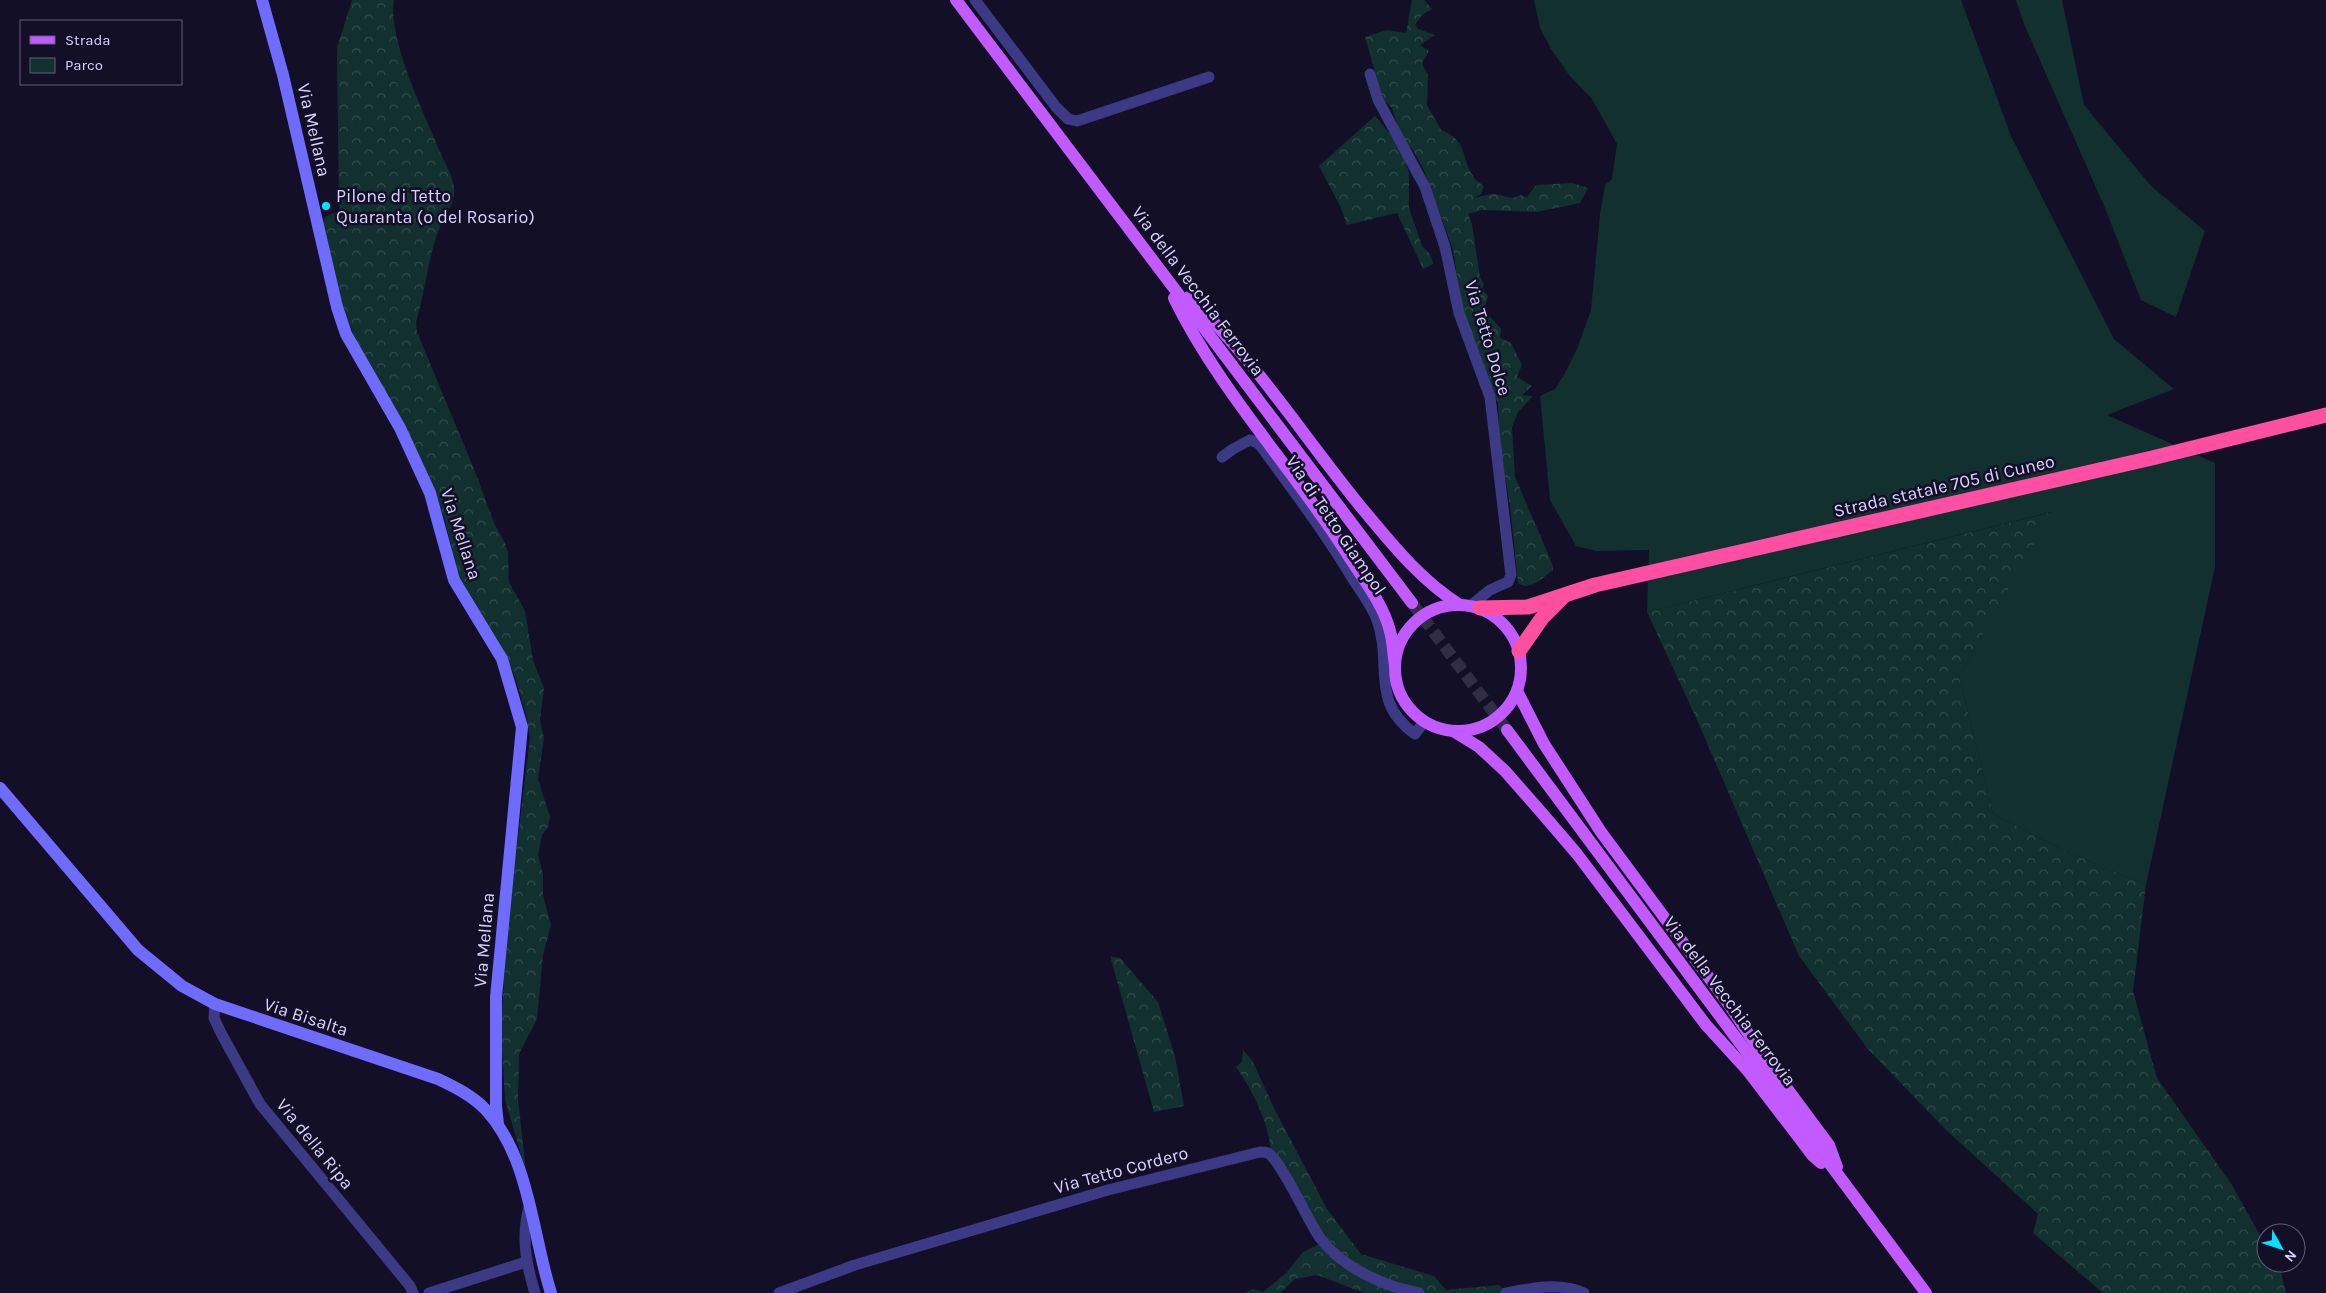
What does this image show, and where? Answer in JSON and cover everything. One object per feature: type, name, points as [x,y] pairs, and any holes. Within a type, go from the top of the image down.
[{"type":"highway","name":"Strada statale 705 di Cuneo","points":[[1470,606],[1528,607],[1595,585],[2142,460],[2326,415]]},
{"type":"highway","points":[[1519,651],[1548,611],[1570,592]]},
{"type":"main road","name":"Via della Vecchia Ferrovia","points":[[956,0],[1412,604]]},
{"type":"main road","points":[[1161,271],[1232,341],[1329,468],[1403,557],[1437,590],[1470,606],[1489,612],[1511,632],[1519,651],[1521,675],[1517,691],[1507,708],[1492,722],[1473,729],[1453,731]]},
{"type":"main road","points":[[1161,271],[1192,334],[1321,513],[1364,579],[1390,630],[1397,684],[1404,702],[1424,722],[1453,731],[1480,747],[1504,771],[1588,869],[1706,1025],[1748,1071],[1813,1156],[1844,1183]]},
{"type":"main road","points":[[1395,665],[1403,637],[1415,621],[1441,607],[1470,606]]},
{"type":"main road","points":[[1517,691],[1544,744],[1601,832],[1730,1006],[1763,1056],[1829,1145],[1844,1183]]},
{"type":"main road","name":"Via della Vecchia Ferrovia","points":[[1507,730],[1926,1293]]},
{"type":"street","name":"Via Mellana","points":[[262,0],[283,75],[337,307],[346,334],[400,428],[430,493],[454,580],[502,659],[510,680],[522,727],[496,996],[496,1106],[498,1125]]},
{"type":"street","points":[[975,0],[1068,119],[1077,121],[1209,77]]},
{"type":"street","name":"Via Tetto Dolce","points":[[1370,74],[1378,100],[1425,187],[1445,247],[1459,313],[1490,397],[1511,575],[1508,582],[1490,590],[1470,606]]},
{"type":"street","name":"Via di Tetto Giampol","points":[[1222,457],[1250,440],[1258,443],[1263,449],[1342,560],[1376,617],[1384,645],[1383,682],[1386,695],[1396,714],[1407,728],[1415,734],[1424,722]]},
{"type":"street","name":"Via Bisalta","points":[[0,788],[138,950],[182,986],[214,1004],[438,1079],[474,1099],[486,1109],[498,1125],[518,1164],[551,1293]]},
{"type":"street","name":"Via della Ripa","points":[[214,1004],[214,1018],[221,1034],[260,1104],[410,1286],[413,1293]]},
{"type":"street","name":"Via Tetto Cordero","points":[[779,1293],[855,1265],[1090,1196],[1260,1152],[1268,1153],[1277,1165],[1320,1238],[1337,1255],[1353,1267],[1386,1283],[1419,1293]]},
{"type":"street","points":[[529,1207],[524,1234],[526,1262],[535,1293]]},
{"type":"street","points":[[429,1293],[526,1262]]},
{"type":"street","points":[[1506,1293],[1548,1287],[1577,1290],[1584,1293]]},
{"type":"green space","points":[[352,0],[394,0],[393,16],[402,55],[417,98],[453,183],[453,202],[437,234],[430,259],[416,322],[417,332],[474,469],[495,525],[505,543],[508,552],[509,582],[525,611],[533,660],[544,688],[540,719],[544,738],[538,779],[550,817],[548,827],[542,835],[538,855],[543,874],[543,895],[551,925],[543,955],[537,1019],[519,1054],[518,1099],[526,1171],[505,1100],[501,1032],[512,886],[530,738],[526,714],[515,677],[505,654],[459,578],[445,521],[433,486],[359,349],[342,304],[323,224],[325,217],[339,211],[337,48]]},
{"type":"green space","points":[[1412,0],[1424,0],[1432,9],[1422,15],[1415,25],[1418,29],[1435,35],[1420,45],[1429,51],[1422,63],[1428,75],[1427,105],[1441,130],[1458,141],[1471,172],[1484,186],[1481,194],[1474,198],[1489,194],[1511,198],[1521,195],[1527,197],[1536,185],[1573,183],[1588,188],[1580,203],[1537,212],[1482,210],[1468,214],[1472,224],[1480,277],[1484,284],[1482,289],[1488,296],[1484,310],[1501,329],[1500,338],[1511,343],[1522,365],[1517,377],[1532,386],[1522,395],[1533,396],[1518,412],[1512,427],[1515,477],[1552,563],[1553,570],[1536,583],[1527,586],[1518,583],[1510,505],[1500,448],[1498,403],[1461,305],[1453,249],[1423,168],[1411,147],[1403,154],[1409,173],[1409,208],[1422,246],[1431,255],[1433,264],[1423,269],[1397,213],[1347,225],[1341,208],[1319,166],[1375,116],[1391,135],[1399,130],[1392,108],[1383,99],[1365,37],[1387,30],[1406,33]]},
{"type":"green space","points":[[1534,0],[1961,0],[2011,136],[2114,339],[2174,389],[2107,415],[2215,463],[2215,567],[2146,885],[2065,851],[1993,814],[1959,676],[2051,512],[1647,612],[1649,550],[1596,551],[1576,546],[1550,500],[1540,396],[1555,389],[1565,373],[1577,349],[1591,310],[1600,214],[1605,185],[1612,179],[1617,144],[1592,99],[1569,75],[1551,49],[1540,28]]},
{"type":"green space","points":[[2016,0],[2062,0],[2084,105],[2151,186],[2205,231],[2176,317],[2141,300],[2105,208],[2024,24]]},
{"type":"green space","points":[[2052,512],[1959,676],[1993,814],[2065,851],[2146,885],[2133,991],[2157,1078],[2232,1185],[2256,1228],[2256,1273],[2281,1273],[2286,1293],[2103,1293],[2033,1233],[2038,1214],[1945,1129],[1867,1048],[1799,956],[1698,722],[1647,612]]},
{"type":"green space","points":[[1110,956],[1120,958],[1158,1002],[1175,1056],[1184,1106],[1154,1112]]},
{"type":"green space","points":[[1243,1050],[1252,1060],[1275,1110],[1327,1209],[1361,1254],[1434,1276],[1446,1290],[1499,1285],[1507,1293],[1364,1293],[1317,1275],[1295,1279],[1280,1293],[1244,1293],[1253,1289],[1263,1292],[1286,1273],[1303,1252],[1325,1241],[1271,1150],[1259,1107],[1236,1067],[1242,1061]]},
{"type":"tunnel","points":[[1412,603],[1507,730]]},
{"type":"place","name":"Pilone di Tetto Quaranta (o del Rosario)","points":[[326,206]]}]
